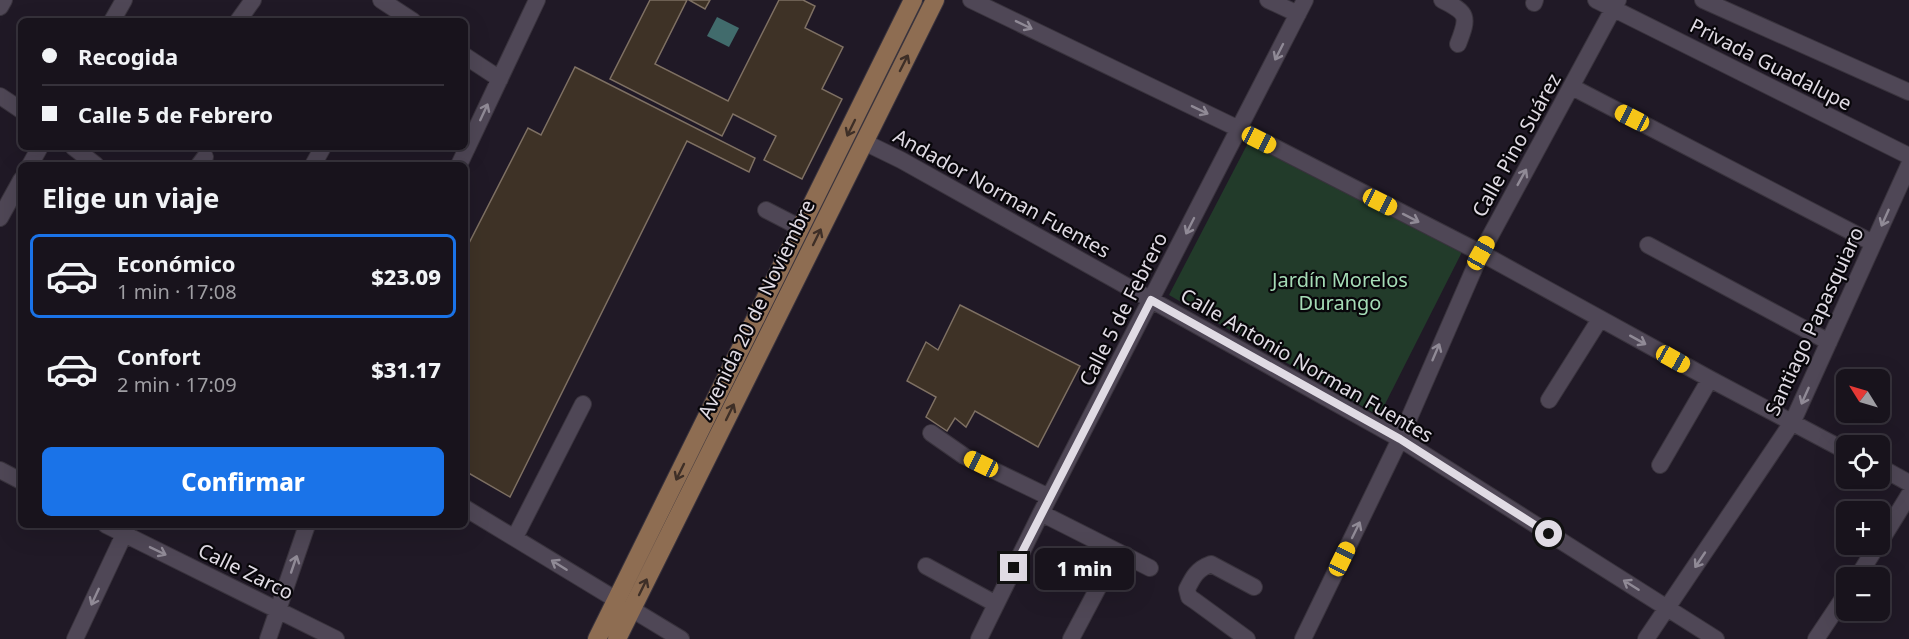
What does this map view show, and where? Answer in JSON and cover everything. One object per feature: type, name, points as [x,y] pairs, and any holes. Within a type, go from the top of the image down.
[{"type":"main road","name":"Avenida 20 de Noviembre","points":[[617,639],[624,605],[801,228],[914,0]]},
{"type":"main road","name":"Avenida 20 de Noviembre","points":[[597,639],[624,605],[935,0]]},
{"type":"street","points":[[0,7],[4,0]]},
{"type":"street","points":[[114,18],[124,0]]},
{"type":"street","points":[[240,18],[253,0]]},
{"type":"street","points":[[381,0],[405,14]]},
{"type":"street","points":[[468,146],[537,0]]},
{"type":"street","points":[[971,0],[1239,129],[1481,253],[1836,446]]},
{"type":"street","points":[[1268,0],[1302,7]]},
{"type":"street","points":[[1442,0],[1459,8],[1466,18],[1458,44]]},
{"type":"street","name":"Privada Guadalupe","points":[[1596,0],[1616,4],[1909,156]]},
{"type":"street","points":[[1703,0],[1909,92]]},
{"type":"street","name":"Calle Pino Suárez","points":[[1303,639],[1400,439],[1481,253],[1616,4]]},
{"type":"street","name":"Calle 5 de Febrero","points":[[979,639],[1049,497],[1302,7]]},
{"type":"street","points":[[468,58],[500,79]]},
{"type":"street","points":[[1572,87],[1873,243]]},
{"type":"street","points":[[0,96],[18,108]]},
{"type":"street","name":"Andador Norman Fuentes","points":[[864,142],[901,160],[1151,300]]},
{"type":"street","points":[[77,150],[92,162]]},
{"type":"street","name":"Santiago Papasquiaro","points":[[1647,639],[1793,422],[1909,165]]},
{"type":"street","points":[[0,218],[18,185]]},
{"type":"street","points":[[766,210],[801,228]]},
{"type":"street","points":[[1648,245],[1829,342]]},
{"type":"street","name":"Calle Antonio Norman Fuentes","points":[[1151,300],[1400,439],[1716,639]]},
{"type":"street","points":[[1549,400],[1600,319]]},
{"type":"street","points":[[1660,465],[1710,379]]},
{"type":"street","points":[[514,537],[583,404]]},
{"type":"street","points":[[931,433],[964,456],[1049,497]]},
{"type":"street","points":[[0,470],[18,479]]},
{"type":"street","points":[[1890,473],[1909,483]]},
{"type":"street","points":[[1890,525],[1909,495]]},
{"type":"street","points":[[468,510],[681,639]]},
{"type":"street","points":[[1041,513],[1150,568]]},
{"type":"street","points":[[268,639],[306,528]]},
{"type":"street","points":[[75,639],[126,530]]},
{"type":"street","name":"Calle Zarco","points":[[126,530],[336,639]]},
{"type":"street","points":[[1071,639],[1117,552]]},
{"type":"street","points":[[1247,639],[1195,602],[1187,589],[1196,573],[1211,564],[1254,587]]},
{"type":"street","points":[[926,566],[996,604]]},
{"type":"street","points":[[1816,639],[1836,609]]},
{"type":"green space","name":"Jardín Morelos Durango","points":[[1248,143],[1462,252],[1379,416],[1169,295]]},
{"type":"shaded area","points":[[717,17],[739,28],[729,47],[707,36]]},
{"type":"building","points":[[650,0],[687,0],[655,64],[728,101],[779,0],[803,0],[815,6],[805,28],[843,47],[822,89],[842,99],[802,179],[764,160],[776,136],[733,114],[722,136],[610,79]]},
{"type":"building","points":[[689,0],[710,0],[705,9]]},
{"type":"building","points":[[575,67],[755,158],[749,172],[687,141],[510,497],[468,473],[468,245],[528,128],[541,135]]},
{"type":"building","points":[[960,305],[1080,366],[1038,447],[975,411],[966,427],[955,418],[947,431],[926,417],[936,397],[907,381],[926,342],[938,350]]},
{"type":"route","points":[[1014,568],[1151,300],[1400,439],[1549,534]]}]
